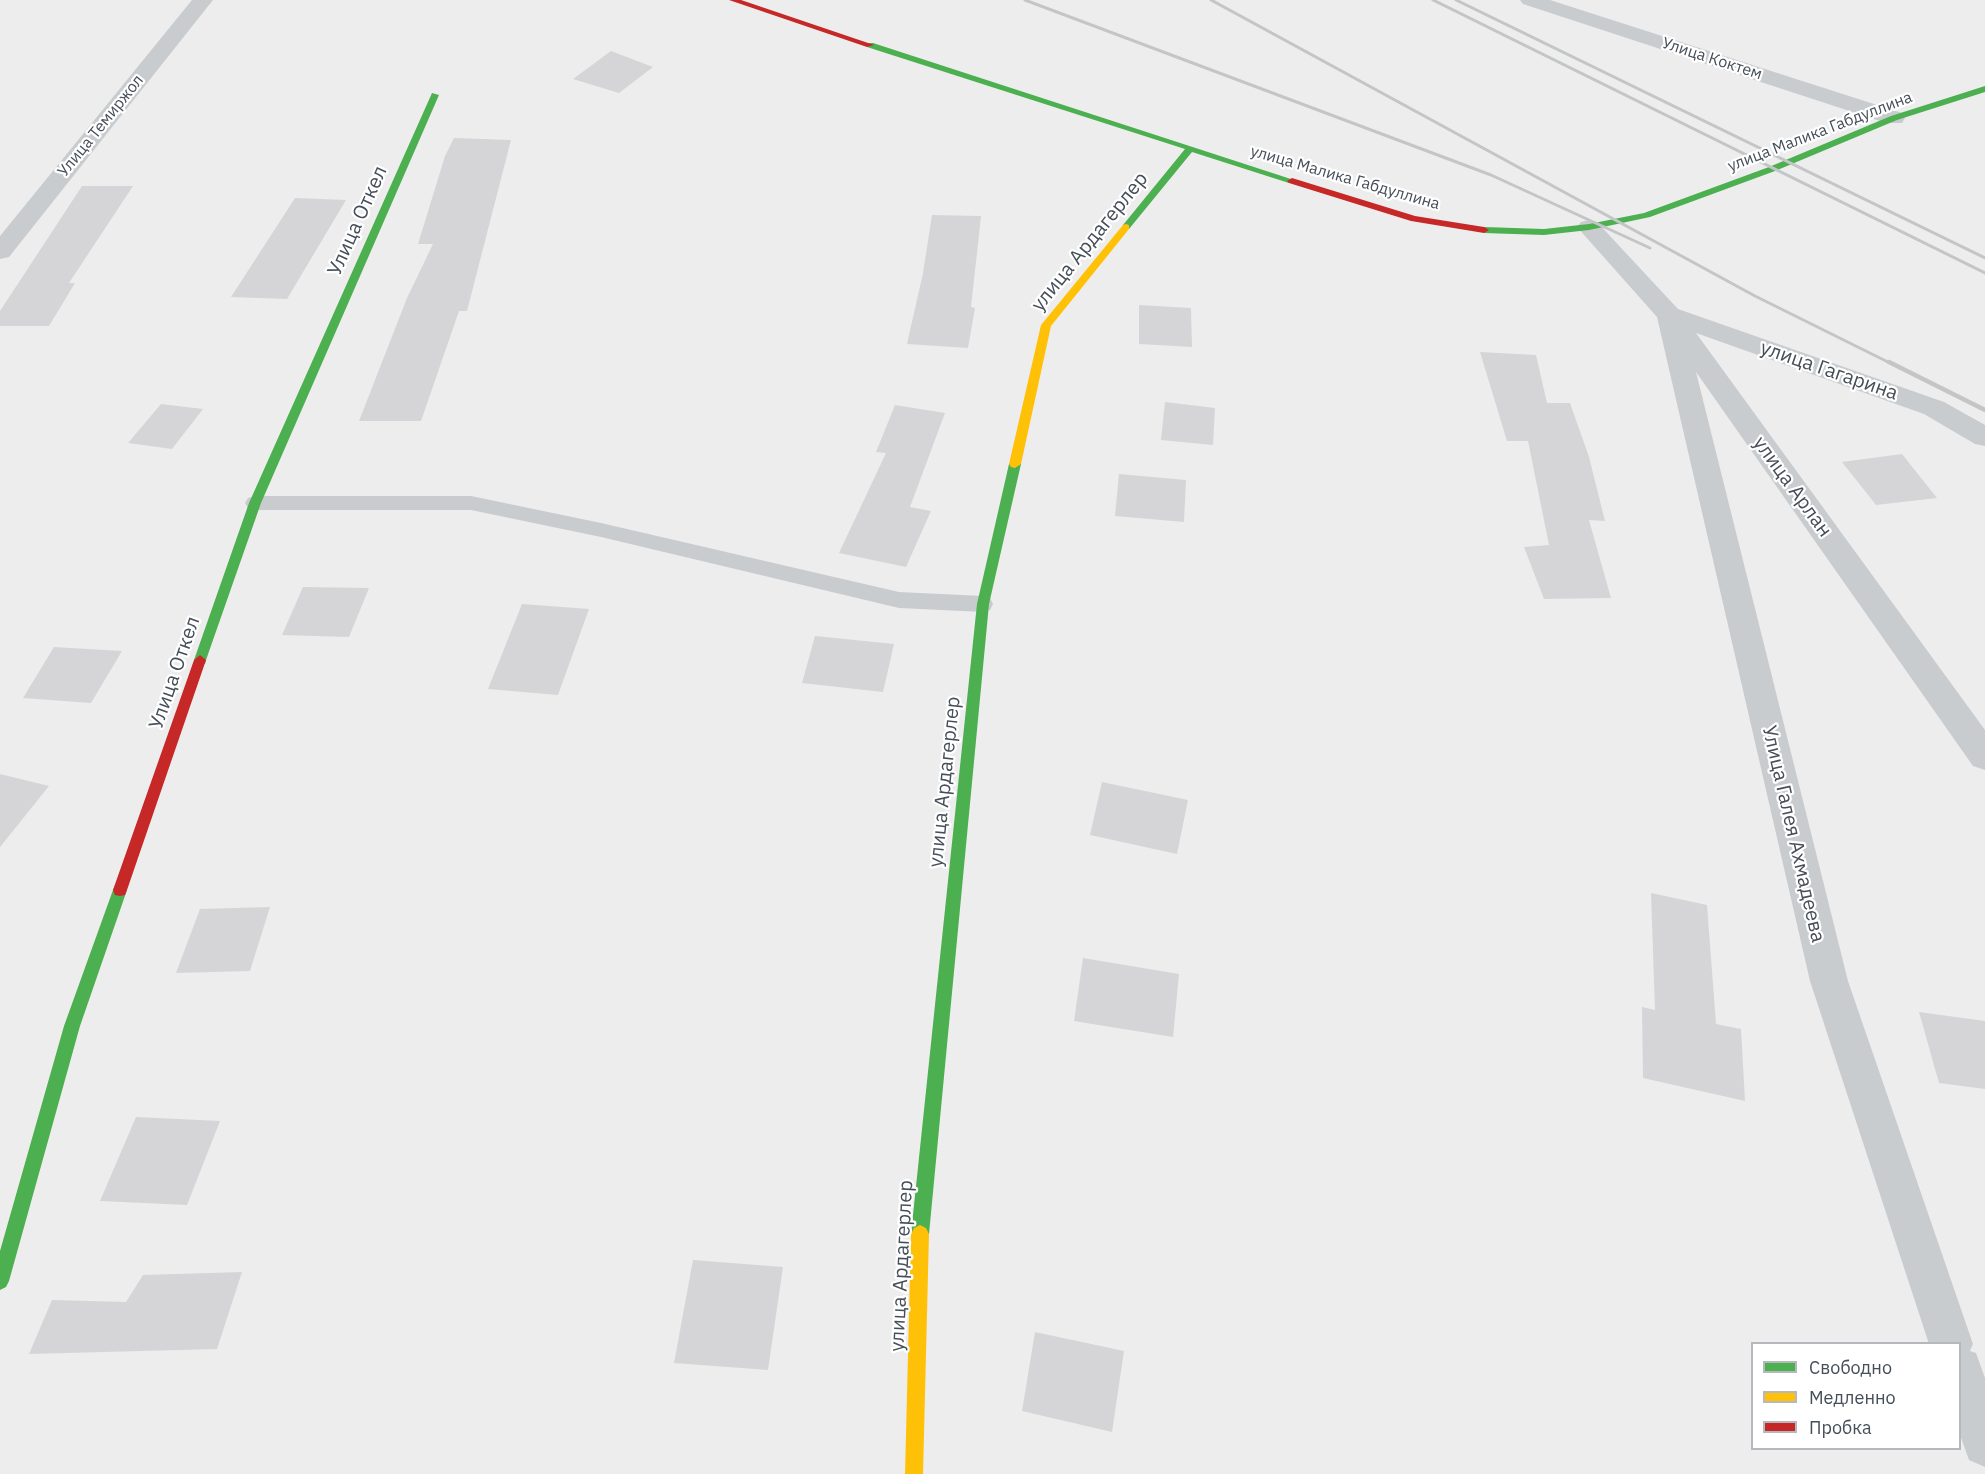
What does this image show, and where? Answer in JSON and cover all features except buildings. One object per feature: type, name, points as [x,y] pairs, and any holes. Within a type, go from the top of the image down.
[{"type":"street","name":"Улица Темиржол","points":[[0,252],[203,0]]},
{"type":"street","name":"улица Малика Габдуллина","points":[[733,0],[1189,150],[1414,219],[1482,230],[1544,232],[1589,227],[1647,215],[1772,169],[1894,118],[1985,88]]},
{"type":"street","name":"Улица Коктем","points":[[1530,0],[1894,118]]},
{"type":"street","name":"Улица Откел","points":[[0,1281],[72,1026],[255,503],[435,95]]},
{"type":"street","name":"улица Ардагерлер","points":[[914,1474],[919,1247],[983,604],[1046,326],[1189,150]]},
{"type":"street","name":"улица Арлан","points":[[1589,227],[1669,315],[1985,756]]},
{"type":"street","name":"улица Гагарина","points":[[1669,315],[1934,408],[1985,437]]},
{"type":"street","name":"Улица Галея Ахмадеева","points":[[1669,315],[1829,981],[1950,1342]]},
{"type":"street","points":[[1961,1375],[1985,1444]]},
{"type":"lane","points":[[255,503],[471,503],[602,530],[899,600],[983,604]]},
{"type":"railway","points":[[1025,0],[1491,175],[1650,248]]},
{"type":"railway","points":[[1211,0],[1755,296],[1892,364]]},
{"type":"railway","points":[[1433,0],[1985,273]]},
{"type":"railway","points":[[1456,0],[1985,258]]},
{"type":"railway","points":[[1889,362],[1985,410]]},
{"type":"traffic: fast","points":[[870,45],[1292,181]]},
{"type":"traffic: fast","points":[[1484,230],[1544,232],[1589,227],[1647,215],[1772,169],[1894,118],[1985,89]]},
{"type":"traffic: fast","points":[[200,660],[255,503],[435,95]]},
{"type":"traffic: fast","points":[[1126,227],[1189,150]]},
{"type":"traffic: fast","points":[[920,1234],[983,604],[1015,464]]},
{"type":"traffic: fast","points":[[0,1281],[72,1026],[120,890]]},
{"type":"traffic: slow","points":[[1015,464],[1046,325],[1126,227]]},
{"type":"traffic: slow","points":[[914,1474],[920,1234]]},
{"type":"traffic: jam","points":[[733,0],[870,45]]},
{"type":"traffic: jam","points":[[1292,181],[1414,219],[1484,230]]},
{"type":"traffic: jam","points":[[120,890],[200,660]]}]
